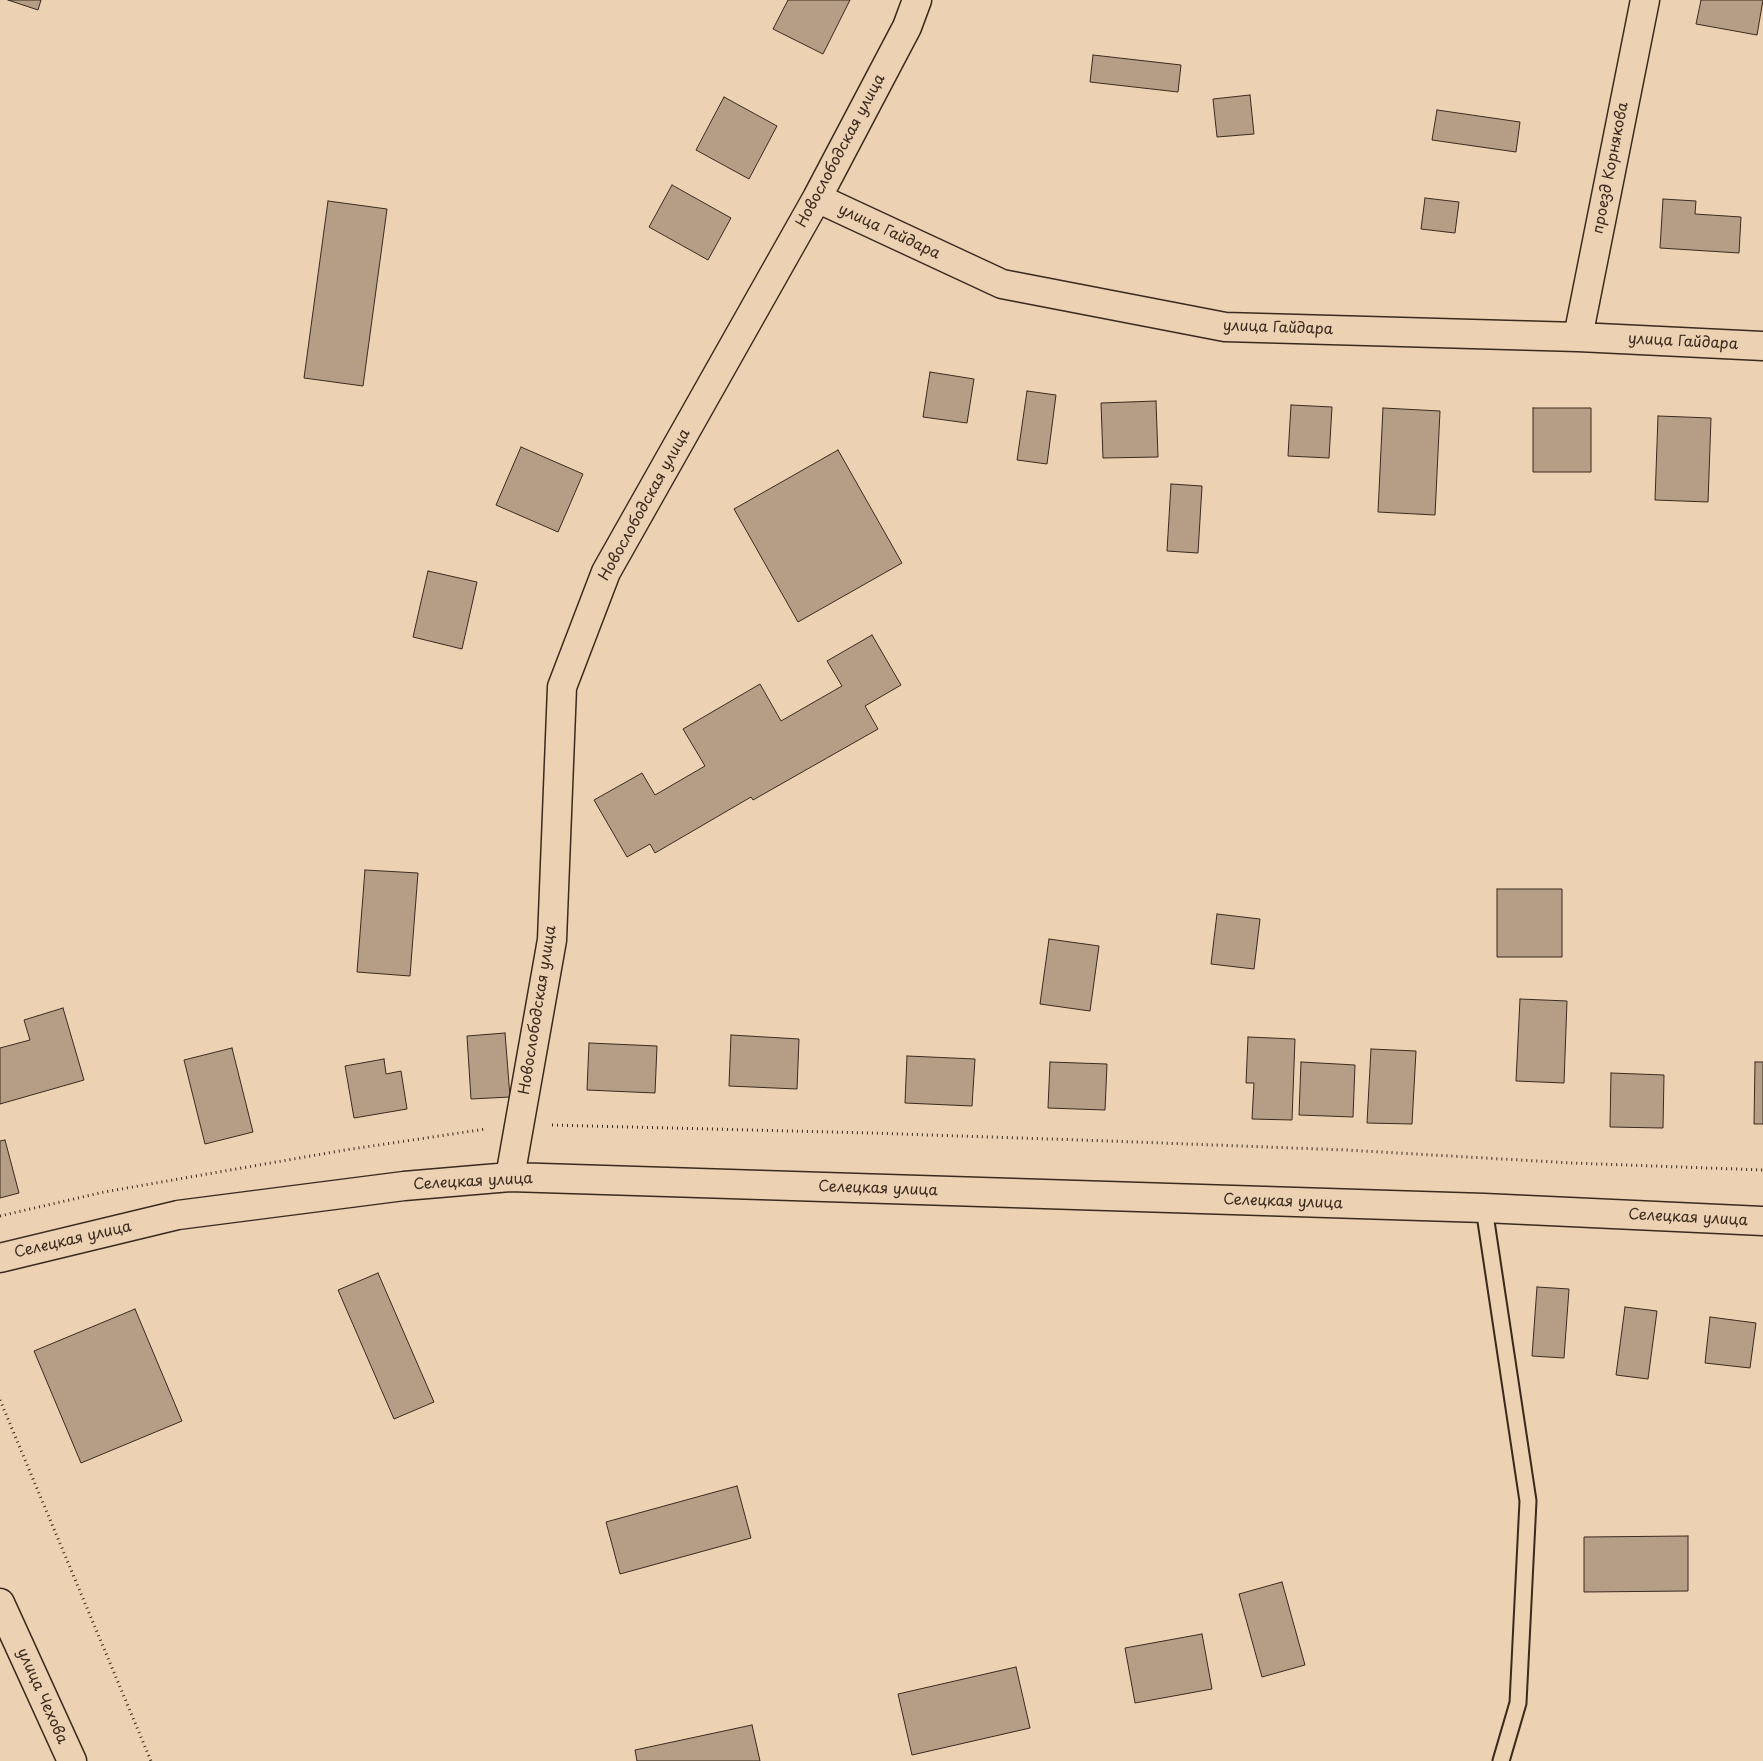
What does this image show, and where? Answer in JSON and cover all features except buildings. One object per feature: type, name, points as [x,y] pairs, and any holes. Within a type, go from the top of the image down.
[{"type":"street","name":"Новослободская улица","points":[[510,1177],[552,940],[562,688],[606,572],[817,198],[907,27],[917,0]]},
{"type":"street","name":"проезд Корнякова","points":[[1578,337],[1644,0]]},
{"type":"street","name":"улица Гайдара","points":[[817,198],[1002,284],[1224,327],[1578,337],[1763,346]]},
{"type":"street","name":"Селецкая улица","points":[[0,1258],[178,1215],[404,1186],[510,1177],[1484,1208],[1763,1221]]},
{"type":"street","name":"улица Чехова","points":[[0,1603],[72,1761]]},
{"type":"lane","points":[[1484,1208],[1528,1501],[1518,1703],[1501,1761]]},
{"type":"path","points":[[0,1216],[114,1190],[345,1150],[519,1125],[655,1127],[1080,1140],[1346,1150],[1572,1163],[1763,1170]]},
{"type":"path","points":[[0,1400],[152,1761]]}]
